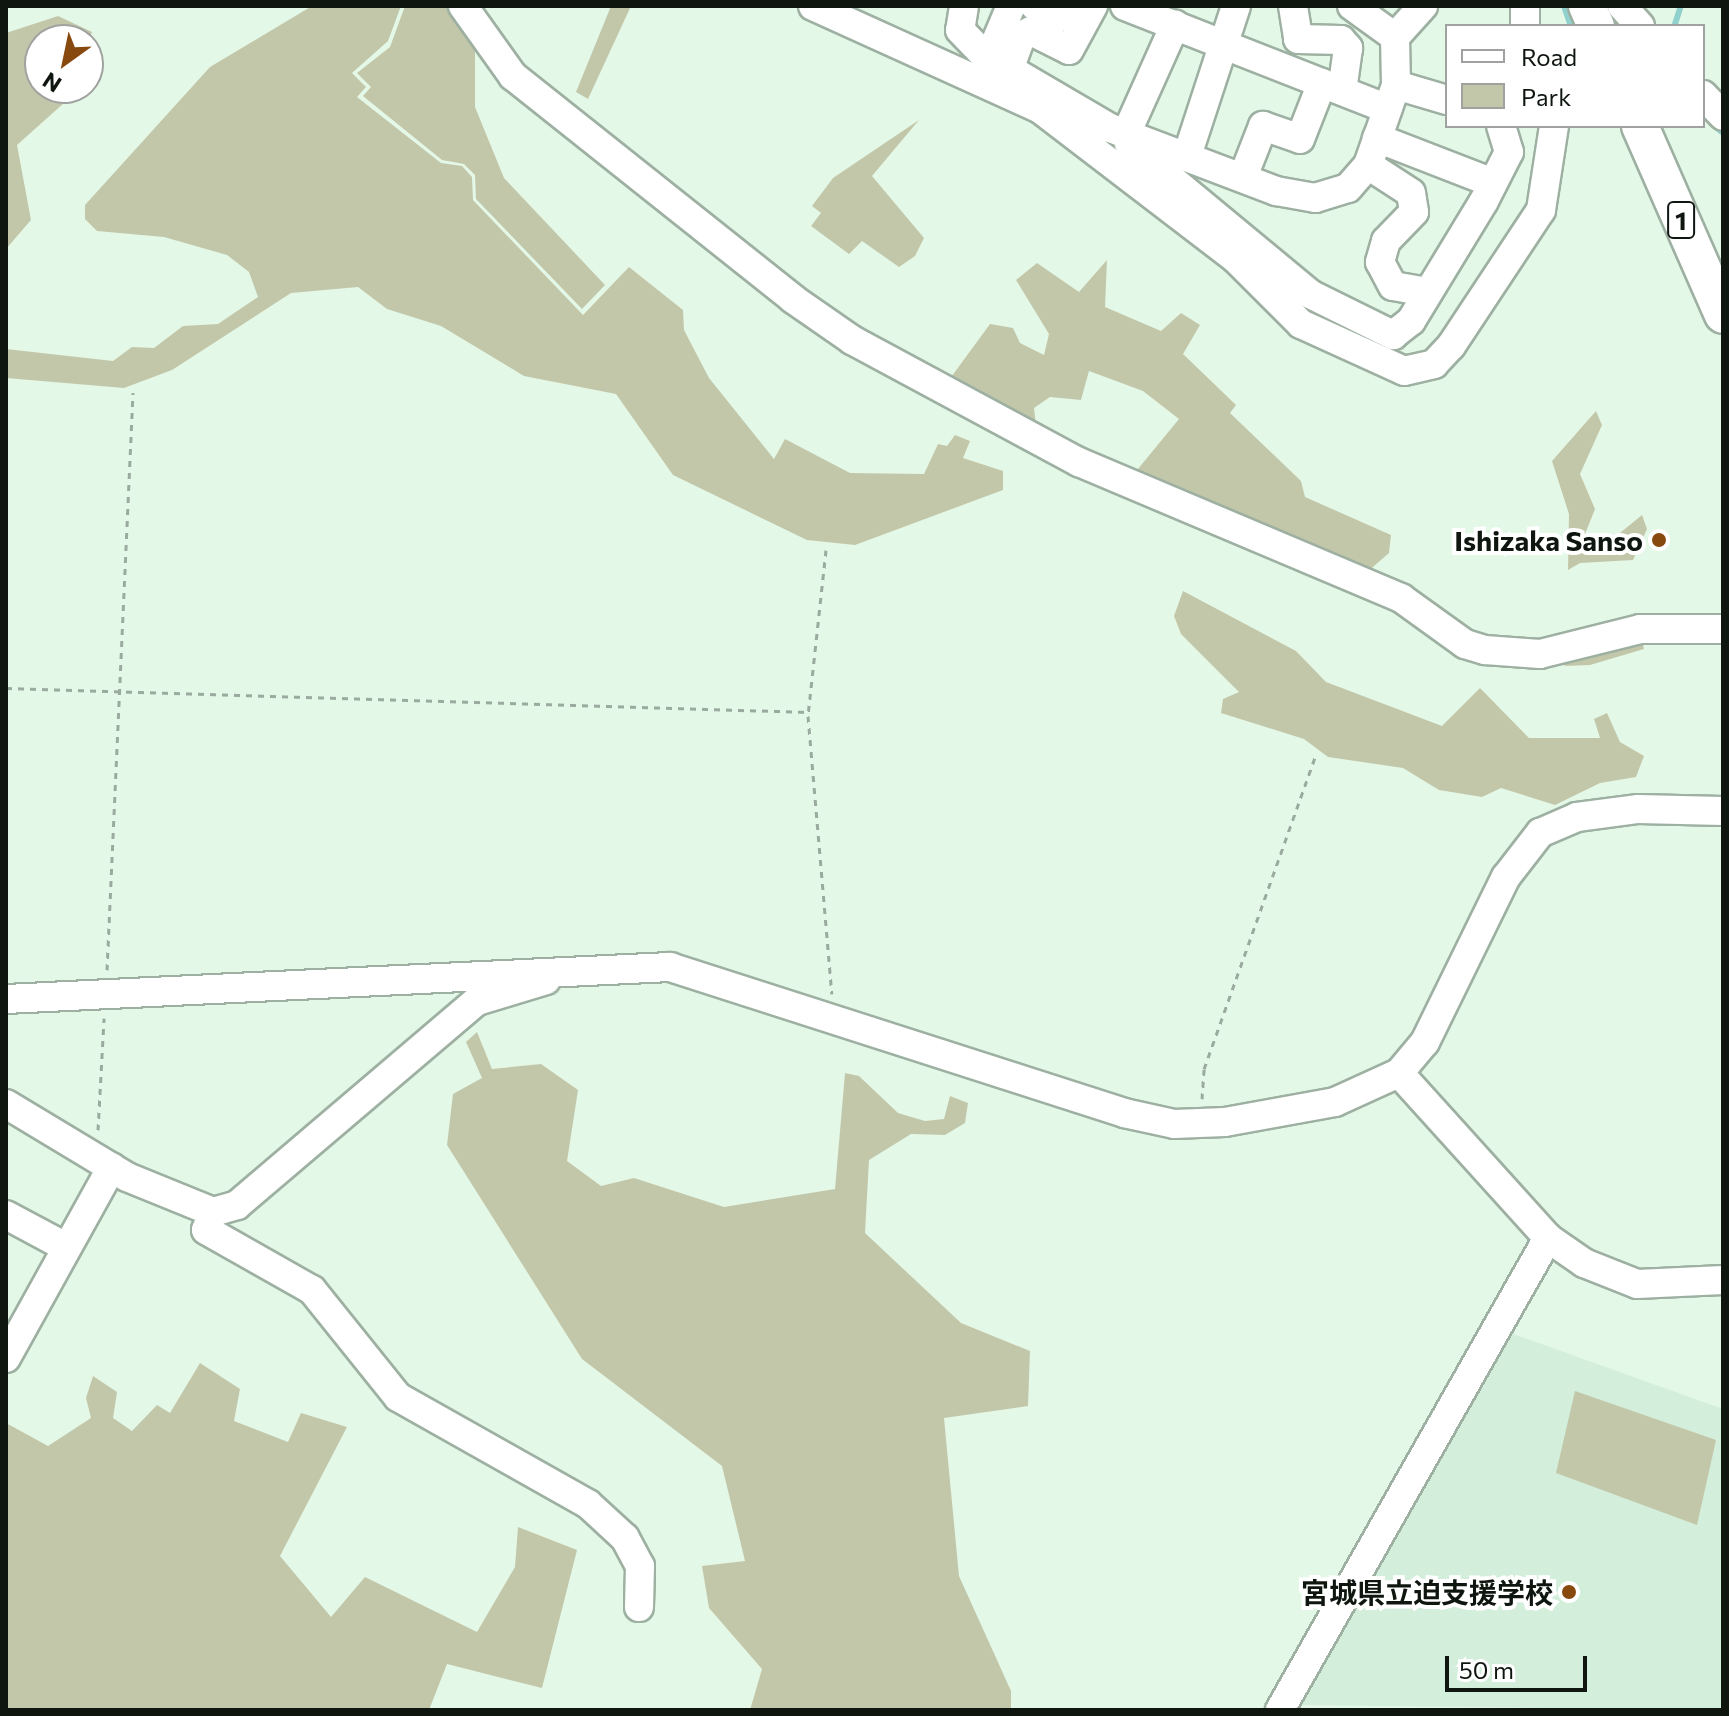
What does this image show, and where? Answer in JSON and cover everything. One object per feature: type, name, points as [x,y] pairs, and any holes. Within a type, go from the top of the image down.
[{"type":"main road","name":"1","points":[[1641,128],[1723,315]]},
{"type":"street","points":[[463,6],[513,76],[793,299],[852,340],[1079,462],[1401,598],[1465,644],[1485,650],[1540,654],[1640,629],[1723,629]]},
{"type":"street","points":[[813,6],[1040,109],[1236,259],[1301,324],[1404,371],[1434,364],[1451,346],[1541,210],[1554,128]]},
{"type":"street","points":[[964,6],[960,30],[999,64],[1118,131],[1243,177],[1315,198],[1348,188],[1368,165],[1392,97],[1395,37],[1423,6]]},
{"type":"street","points":[[999,64],[1011,6]]},
{"type":"street","points":[[1035,6],[1053,21],[1072,6]]},
{"type":"street","points":[[999,64],[1022,35],[1031,31],[1069,50],[1093,6]]},
{"type":"street","points":[[1187,156],[1236,6]]},
{"type":"street","points":[[1243,177],[1263,126],[1300,139],[1332,87],[1348,48],[1341,40],[1298,39],[1293,6]]},
{"type":"street","points":[[1352,6],[1395,37]]},
{"type":"street","points":[[1622,6],[1638,24]]},
{"type":"street","points":[[1130,7],[1332,87],[1392,97],[1445,100]]},
{"type":"street","points":[[1118,131],[1175,25]]},
{"type":"street","points":[[1705,97],[1723,116]]},
{"type":"street","points":[[1118,131],[1310,294],[1371,330],[1393,335],[1411,321],[1493,183],[1509,152],[1502,128]]},
{"type":"street","points":[[1377,138],[1493,183]]},
{"type":"street","points":[[1368,165],[1413,200],[1407,224],[1380,251],[1387,276],[1393,286],[1426,292]]},
{"type":"street","points":[[6,999],[613,965],[670,967],[1124,1113],[1207,1122],[1335,1102],[1399,1073],[1425,1042],[1506,877],[1540,833],[1577,817],[1638,809],[1723,811]]},
{"type":"street","points":[[6,1104],[104,1162],[213,1212],[237,1205],[477,1001],[613,965]]},
{"type":"street","points":[[1399,1073],[1548,1238],[1584,1263],[1637,1284],[1723,1280]]},
{"type":"street","points":[[6,1358],[66,1247],[104,1162]]},
{"type":"street","points":[[213,1212],[206,1230],[312,1290],[398,1397],[588,1504],[616,1530],[640,1566],[639,1607]]},
{"type":"street","points":[[6,1215],[66,1247]]},
{"type":"street","points":[[1280,1710],[1548,1238]]},
{"type":"path","points":[[104,1162],[106,993],[133,393]]},
{"type":"path","points":[[826,550],[808,712],[834,1018]]},
{"type":"path","points":[[6,688],[808,712]]},
{"type":"path","points":[[1207,1122],[1204,1069],[1315,757]]},
{"type":"shaded area","name":"宮城県立迫支援学校","points":[[1502,1330],[1723,1409],[1723,1710],[1297,1705]]},
{"type":"green space","points":[[312,6],[401,6],[388,41],[352,73],[366,87],[357,97],[441,163],[462,166],[472,177],[473,200],[583,315],[629,267],[683,310],[684,330],[709,378],[774,459],[785,439],[850,473],[924,474],[938,444],[947,446],[955,435],[970,441],[963,458],[1003,471],[1003,490],[855,545],[807,540],[673,475],[616,394],[524,376],[441,326],[387,309],[358,287],[291,293],[172,370],[124,388],[6,378],[6,349],[113,361],[132,347],[154,348],[183,326],[218,324],[258,297],[249,272],[227,255],[164,237],[97,231],[85,219],[85,205],[210,67]]},
{"type":"green space","points":[[405,6],[448,6],[475,50],[475,107],[504,178],[605,285],[582,309],[476,199],[475,175],[464,164],[442,160],[363,96],[371,87],[357,73],[390,47]]},
{"type":"green space","points":[[611,6],[631,6],[588,99],[576,92]]},
{"type":"green space","points":[[58,16],[75,24],[34,24]]},
{"type":"green space","points":[[24,27],[24,104],[63,104],[17,145],[31,220],[6,249],[6,33]]},
{"type":"green space","points":[[919,120],[872,176],[924,238],[915,256],[899,267],[862,241],[849,254],[811,226],[821,213],[812,206],[833,178]]},
{"type":"green space","points":[[1107,260],[1105,307],[1161,331],[1181,313],[1200,325],[1183,354],[1236,405],[1230,413],[1301,481],[1305,497],[1391,535],[1389,553],[1366,573],[1133,475],[1179,419],[1143,391],[1089,371],[1081,400],[1050,397],[1034,408],[1036,425],[949,380],[990,324],[1013,328],[1020,343],[1044,355],[1049,334],[1016,280],[1037,263],[1079,292]]},
{"type":"green space","points":[[1596,411],[1602,425],[1580,474],[1595,509],[1585,534],[1604,546],[1642,515],[1647,529],[1633,560],[1580,563],[1568,570],[1569,514],[1552,461]]},
{"type":"green space","points":[[1183,591],[1296,651],[1326,682],[1442,726],[1480,688],[1529,738],[1600,738],[1594,719],[1607,713],[1620,742],[1644,756],[1636,777],[1600,783],[1555,805],[1501,788],[1482,797],[1439,790],[1403,768],[1328,757],[1304,739],[1221,713],[1223,699],[1239,692],[1181,634],[1174,616]]},
{"type":"green space","points":[[1641,638],[1644,649],[1590,665],[1565,666],[1562,658]]},
{"type":"green space","points":[[477,1032],[492,1069],[541,1064],[578,1090],[567,1161],[601,1186],[634,1178],[724,1207],[835,1189],[845,1073],[859,1076],[898,1113],[925,1121],[944,1119],[950,1096],[968,1103],[965,1123],[945,1135],[911,1134],[869,1160],[865,1233],[961,1323],[1030,1351],[1028,1406],[944,1418],[959,1576],[1011,1691],[1011,1710],[750,1710],[762,1669],[709,1608],[702,1566],[745,1561],[722,1466],[582,1359],[447,1145],[453,1094],[482,1078],[466,1042]]},
{"type":"green space","points":[[200,1363],[240,1389],[234,1421],[288,1442],[301,1413],[347,1427],[280,1556],[331,1617],[365,1577],[477,1632],[515,1567],[518,1527],[577,1550],[542,1688],[447,1664],[429,1710],[6,1710],[6,1423],[48,1446],[91,1418],[86,1398],[93,1376],[117,1392],[113,1418],[132,1431],[157,1405],[170,1413]]},
{"type":"green space","points":[[1575,1391],[1716,1440],[1697,1525],[1556,1473]]},
{"type":"waterway","points":[[1564,6],[1570,24]]},
{"type":"waterway","points":[[1675,24],[1681,6]]},
{"type":"waterway","points":[[1711,123],[1723,133]]},
{"type":"place","name":"Ishizaka Sanso","points":[[1659,540]]},
{"type":"place","name":"宮城県立迫支援学校","points":[[1569,1592]]}]
